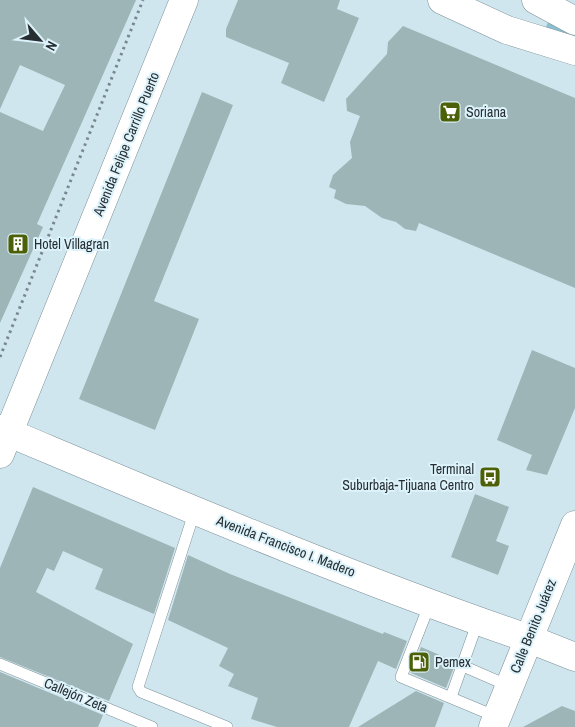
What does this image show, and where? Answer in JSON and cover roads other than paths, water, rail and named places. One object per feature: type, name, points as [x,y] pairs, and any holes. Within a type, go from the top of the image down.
[{"type":"main road","name":"Avenida Felipe Carrillo Puerto","points":[[3,439],[184,0]]},
{"type":"main road","points":[[442,0],[507,30],[575,52]]},
{"type":"main road","points":[[536,0],[575,20]]},
{"type":"main road","name":"Avenida Francisco I. Madero","points":[[3,439],[195,510],[575,657]]},
{"type":"main road","name":"Calle Benito Juárez","points":[[495,722],[527,638],[575,525]]},
{"type":"lane","points":[[195,510],[138,686],[141,692],[227,727]]},
{"type":"lane","points":[[430,602],[401,677],[451,697],[495,722]]},
{"type":"lane","points":[[451,697],[478,621]]},
{"type":"lane","name":"Callejón Zeta","points":[[0,664],[152,727]]},
{"type":"lane","points":[[463,666],[509,686]]},
{"type":"place","name":"Soriana","points":[[450,112]]},
{"type":"place","name":"Hotel Villagran","points":[[18,244]]},
{"type":"place","name":"Terminal Suburbaja-Tijuana Centro","points":[[490,477]]},
{"type":"place","name":"Pemex","points":[[419,662]]}]
